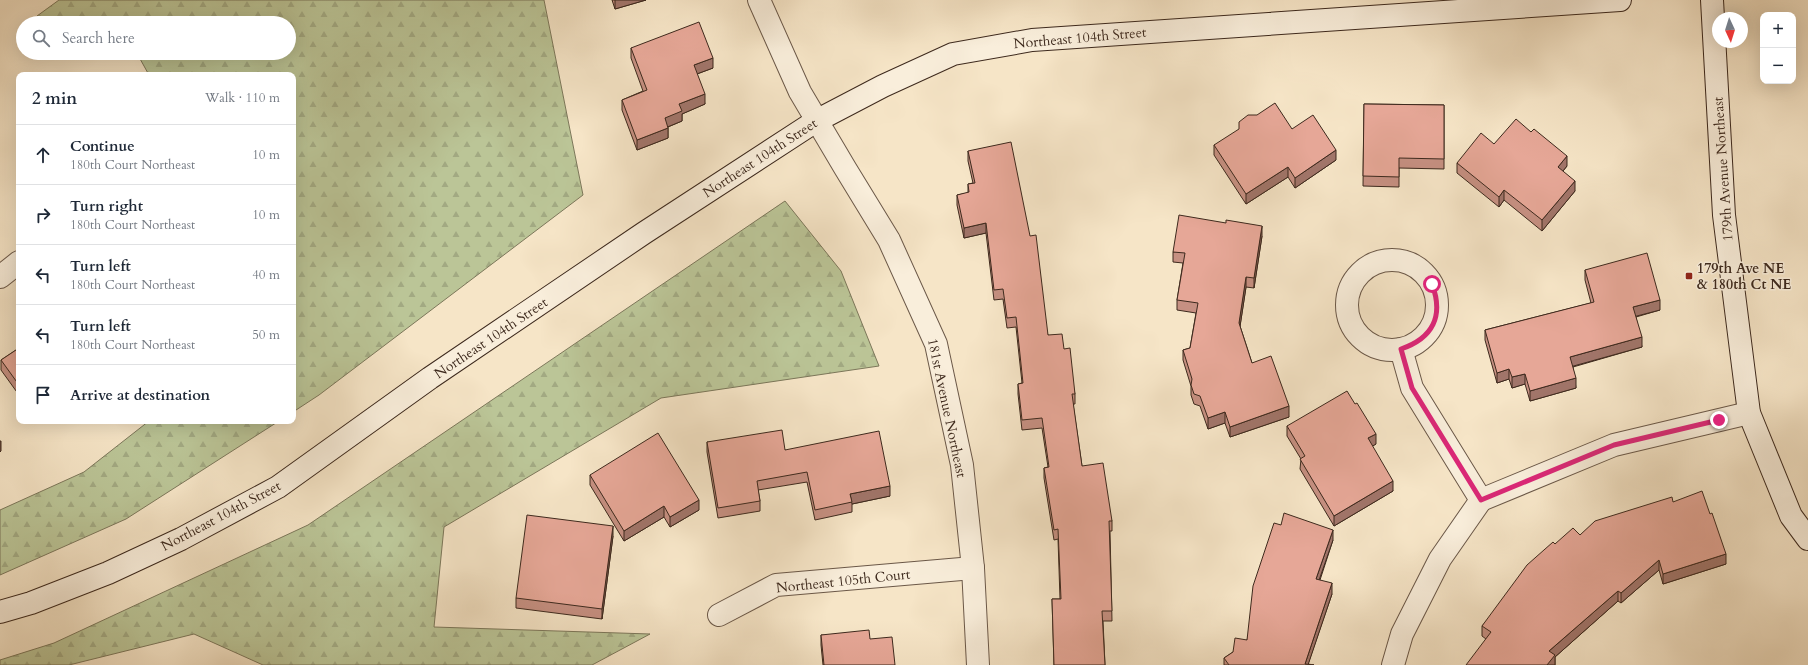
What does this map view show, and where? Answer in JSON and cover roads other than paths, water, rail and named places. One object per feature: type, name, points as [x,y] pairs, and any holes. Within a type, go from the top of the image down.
[{"type":"street","name":"181st Avenue Northeast","points":[[759,0],[800,92],[889,240],[936,344],[962,465],[974,568],[978,665]]},
{"type":"street","name":"Northeast 104th Street","points":[[0,612],[31,603],[108,573],[181,539],[278,487],[437,374],[644,233],[816,120],[883,86],[953,54],[1032,40],[1620,0]]},
{"type":"street","name":"179th Avenue Northeast","points":[[1712,0],[1724,215],[1749,413],[1791,516],[1808,539]]},
{"type":"street","points":[[1398,260],[1412,265],[1424,273],[1432,284],[1437,297],[1437,311],[1433,324],[1425,336],[1414,344],[1401,349],[1387,350],[1373,346],[1362,338],[1353,327],[1348,314],[1348,299],[1352,286],[1360,274],[1371,266],[1384,261],[1398,260]]},
{"type":"street","points":[[0,277],[16,264]]},
{"type":"street","points":[[1401,349],[1412,388],[1481,500]]},
{"type":"street","points":[[1393,665],[1402,634],[1440,559],[1481,500],[1614,445],[1749,413]]},
{"type":"street","name":"Northeast 105th Court","points":[[719,614],[776,585],[974,568]]},
{"type":"place","name":"179th Ave NE & 180th Ct NE","points":[[1689,276]]}]
